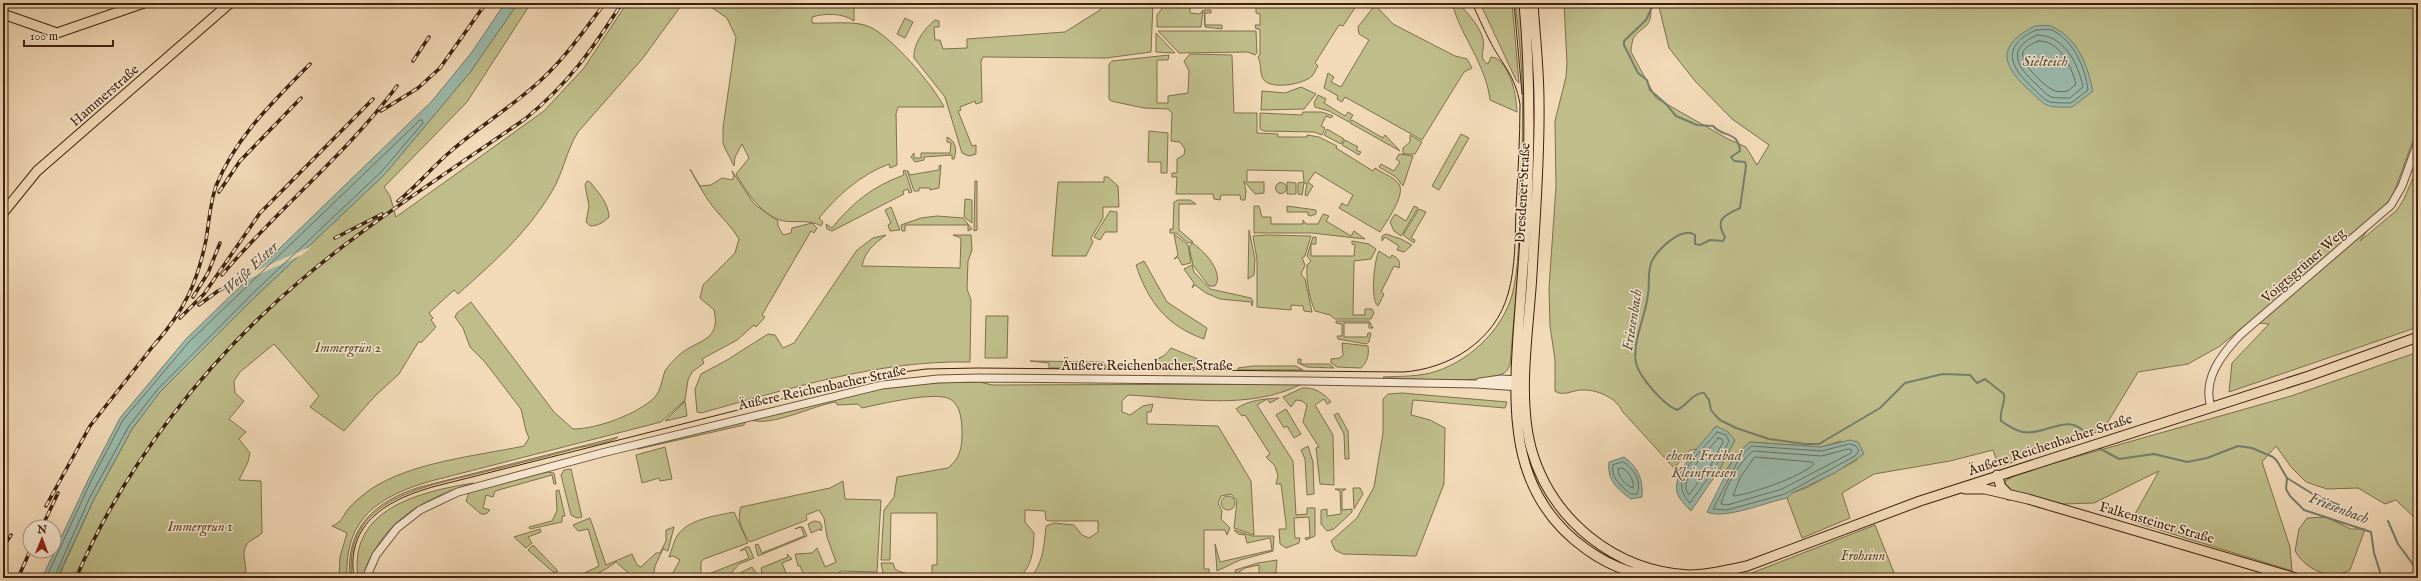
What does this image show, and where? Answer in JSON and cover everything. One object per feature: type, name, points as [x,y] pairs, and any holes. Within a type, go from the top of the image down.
[{"type":"main road","points":[[3,14],[57,33],[144,3]]},
{"type":"main road","name":"Hammerstraße","points":[[3,213],[37,172],[230,3]]},
{"type":"main road","name":"Äußere Reichenbacher Straße","points":[[1524,3],[1529,58],[1530,135],[1525,239],[1515,383],[1516,428],[1526,468],[1537,492],[1550,512],[1564,529],[1592,553],[1621,568],[1644,575],[1669,578],[1733,569],[1770,558],[1886,513],[1993,476],[2211,407],[2418,337]]},
{"type":"main road","name":"Dresdener Straße","points":[[1526,385],[1539,101],[1533,3]]},
{"type":"main road","name":"Äußere Reichenbacher Straße","points":[[1526,385],[1527,421],[1534,457],[1549,491],[1566,516],[1591,539],[1623,558],[1656,570],[1690,575]]},
{"type":"main road","points":[[1993,476],[1994,492]]},
{"type":"main road","points":[[1993,476],[2001,487],[2010,495]]},
{"type":"main road","name":"Falkensteiner Straße","points":[[1956,489],[1981,488],[2010,495],[2296,578]]},
{"type":"street","name":"Voigtsgrüner Weg","points":[[2211,407],[2209,400],[2211,377],[2225,351],[2240,335],[2391,205],[2397,197],[2418,142]]},
{"type":"street","name":"Äußere Reichenbacher Straße","points":[[366,578],[376,555],[396,528],[420,510],[458,492],[609,452],[882,385],[931,380],[978,378],[1476,384],[1502,379],[1515,383]]},
{"type":"street","points":[[1515,383],[1526,385]]},
{"type":"green space","points":[[518,3],[531,3],[467,102],[384,187],[390,196],[396,217],[544,111],[584,68],[627,3],[683,3],[643,58],[578,132],[570,147],[555,186],[531,222],[496,259],[458,294],[454,290],[429,313],[433,318],[431,320],[436,327],[421,343],[419,341],[399,374],[375,396],[344,431],[310,407],[319,396],[274,344],[240,372],[234,381],[235,393],[244,401],[229,419],[246,432],[239,439],[250,453],[248,462],[239,480],[261,481],[262,533],[248,543],[245,548],[244,557],[246,574],[244,578],[58,578],[94,499],[132,429],[160,392],[254,298],[385,174],[471,71]]},
{"type":"green space","points":[[705,3],[854,3],[854,21],[845,16],[828,14],[812,17],[812,23],[857,24],[870,27],[879,32],[911,62],[931,87],[944,107],[898,107],[896,114],[897,165],[890,168],[889,164],[868,174],[850,186],[819,218],[823,222],[821,226],[807,222],[789,222],[776,219],[762,209],[736,174],[749,158],[742,144],[735,157],[734,166],[723,144],[723,128],[736,37],[727,18]]},
{"type":"green space","points":[[1106,3],[1153,3],[1151,52],[1106,58],[983,57],[981,61],[982,102],[976,104],[975,101],[960,107],[961,110],[958,111],[972,146],[976,145],[976,154],[969,156],[962,153],[945,97],[914,58],[917,42],[927,28],[935,20],[939,21],[939,27],[934,27],[935,40],[940,40],[943,49],[967,48],[967,39],[1065,32],[1100,10]]},
{"type":"green space","points":[[1166,3],[1190,3],[1190,13],[1200,14],[1203,10],[1201,27],[1157,27],[1157,15]]},
{"type":"green space","points":[[1256,3],[1358,3],[1343,26],[1339,25],[1315,63],[1318,66],[1312,76],[1308,79],[1288,85],[1274,85],[1268,83],[1262,78],[1258,57],[1260,54],[1260,29],[1256,29],[1255,25],[1260,25],[1260,14],[1256,13]]},
{"type":"green space","points":[[1452,3],[1459,3],[1479,29],[1484,43],[1482,56],[1485,62],[1488,64],[1491,57],[1496,58],[1506,69],[1514,90],[1517,112],[1490,100],[1484,74],[1461,27]]},
{"type":"green space","points":[[1480,3],[1512,3],[1519,83],[1516,80]]},
{"type":"green space","points":[[1515,3],[1520,3],[1524,48],[1525,139],[1524,184],[1510,365],[1503,374],[1488,378],[1443,380],[1384,378],[1383,377],[1410,376],[1431,373],[1450,366],[1475,349],[1486,339],[1496,327],[1510,301],[1516,275],[1518,250],[1523,118],[1522,72]]},
{"type":"green space","points":[[1564,3],[1650,3],[1651,12],[1649,22],[1636,34],[1633,39],[1631,52],[1656,98],[1728,139],[1746,147],[1757,165],[1769,145],[1732,119],[1695,81],[1669,48],[1658,3],[2418,3],[2416,97],[2418,127],[2393,195],[2360,241],[2397,210],[2404,199],[2418,166],[2418,327],[2229,392],[2232,363],[2269,324],[2249,322],[2220,346],[2188,364],[2138,372],[2103,430],[1999,467],[1993,450],[1950,461],[1874,474],[1842,493],[1850,518],[1802,538],[1787,498],[1792,493],[1808,487],[1857,460],[1841,441],[1821,447],[1750,442],[1735,456],[1726,471],[1719,470],[1735,440],[1716,426],[1698,449],[1690,450],[1674,468],[1611,398],[1588,390],[1578,390],[1564,393],[1558,393],[1555,391],[1555,360],[1550,326],[1549,288],[1556,186],[1555,121],[1566,77],[1567,64]]},
{"type":"green space","points":[[1375,5],[1393,24],[1455,56],[1467,59],[1472,68],[1464,72],[1422,140],[1345,97],[1342,102],[1337,99],[1338,96],[1324,88],[1328,73],[1334,77],[1331,82],[1341,87],[1369,40],[1359,34],[1358,27]]},
{"type":"green space","points":[[1204,10],[1211,10],[1211,13],[1205,13],[1205,25],[1222,25],[1222,29],[1205,27]]},
{"type":"green space","points":[[905,18],[913,22],[905,38],[897,34]]},
{"type":"green space","points":[[1158,31],[1256,31],[1257,53],[1255,55],[1248,52],[1179,53]]},
{"type":"green space","points":[[1156,33],[1175,53],[1156,52]]},
{"type":"green space","points":[[1190,54],[1232,55],[1234,113],[1257,113],[1257,133],[1278,134],[1278,137],[1307,137],[1307,135],[1319,137],[1337,146],[1336,148],[1373,171],[1375,168],[1397,182],[1400,189],[1398,201],[1380,232],[1339,208],[1342,203],[1347,206],[1353,195],[1315,172],[1308,182],[1313,186],[1307,196],[1305,195],[1307,183],[1304,183],[1302,195],[1298,194],[1298,183],[1304,182],[1303,171],[1247,170],[1247,182],[1264,182],[1264,193],[1255,194],[1244,181],[1246,191],[1245,200],[1241,200],[1240,195],[1221,195],[1220,200],[1214,199],[1213,194],[1176,194],[1177,177],[1172,177],[1172,173],[1177,173],[1177,159],[1184,155],[1185,149],[1180,142],[1171,141],[1172,113],[1168,109],[1144,108],[1111,101],[1109,99],[1109,64],[1112,61],[1169,55],[1168,60],[1157,60],[1157,103],[1168,103],[1168,96],[1188,93],[1189,71],[1184,61]]},
{"type":"green space","points":[[1301,87],[1316,94],[1304,109],[1261,110],[1262,91],[1285,93]]},
{"type":"green space","points":[[1318,95],[1326,99],[1324,103],[1345,116],[1348,112],[1353,115],[1349,122],[1329,111],[1315,107],[1314,103]]},
{"type":"green space","points":[[1303,112],[1322,112],[1333,116],[1331,118],[1326,116],[1321,126],[1325,128],[1322,135],[1314,132],[1264,131],[1260,129],[1260,113],[1302,115]]},
{"type":"green space","points":[[1352,120],[1383,138],[1385,135],[1400,151],[1350,123]]},
{"type":"green space","points":[[1327,129],[1344,139],[1341,144],[1324,135]]},
{"type":"green space","points":[[1149,131],[1168,133],[1167,173],[1161,173],[1161,162],[1148,162]]},
{"type":"green space","points":[[1461,134],[1469,138],[1439,190],[1432,186]]},
{"type":"green space","points":[[1410,135],[1422,142],[1415,154],[1403,154],[1403,148],[1410,142]]},
{"type":"green space","points":[[947,137],[954,143],[955,146],[954,159],[952,159],[952,155],[924,157],[924,160],[915,162],[911,157],[914,153],[914,158],[921,158],[921,153],[950,153],[951,143],[947,142]]},
{"type":"green space","points":[[1345,140],[1358,147],[1356,150],[1361,152],[1359,155],[1342,145]]},
{"type":"green space","points":[[1399,154],[1413,156],[1403,186],[1396,177],[1379,167],[1381,164],[1394,171],[1400,162],[1396,159]]},
{"type":"green space","points":[[941,165],[939,188],[930,190],[930,188],[919,188],[919,191],[914,191],[907,170],[910,175],[939,170],[939,166]]},
{"type":"green space","points":[[690,169],[700,186],[711,185],[722,178],[732,180],[734,176],[732,171],[754,204],[778,221],[778,226],[783,235],[791,233],[792,228],[812,223],[817,228],[814,233],[811,231],[762,315],[765,317],[756,327],[754,325],[737,340],[702,359],[704,363],[692,372],[688,380],[685,400],[661,422],[431,481],[412,487],[381,502],[368,513],[359,525],[352,540],[348,557],[347,578],[339,578],[340,557],[347,533],[332,526],[340,521],[350,506],[368,491],[405,472],[445,461],[524,446],[529,438],[521,409],[484,361],[470,347],[463,328],[455,317],[457,313],[471,302],[554,412],[573,429],[594,426],[617,419],[628,415],[648,403],[657,394],[665,371],[677,357],[684,351],[711,335],[714,329],[715,321],[714,310],[700,298],[703,285],[735,253],[739,239],[716,211],[701,188]]},
{"type":"green space","points":[[905,170],[912,192],[909,193],[908,189],[903,191],[904,194],[832,231],[827,229],[826,224],[832,228],[855,203],[882,184],[904,175],[903,171]]},
{"type":"green space","points":[[1104,177],[1108,177],[1118,186],[1119,207],[1103,207],[1103,218],[1091,238],[1093,242],[1086,256],[1052,256],[1058,182],[1104,182]]},
{"type":"green space","points":[[587,181],[590,182],[600,194],[609,212],[609,217],[607,219],[600,224],[593,226],[590,226],[586,222],[589,206],[585,185]]},
{"type":"green space","points":[[975,181],[977,181],[977,230],[974,231]]},
{"type":"green space","points":[[1281,182],[1285,184],[1287,188],[1285,192],[1281,194],[1277,192],[1275,188],[1277,184]]},
{"type":"green space","points":[[1287,182],[1296,183],[1296,194],[1287,194]]},
{"type":"green space","points":[[965,199],[972,200],[972,223],[964,217]]},
{"type":"green space","points":[[1178,200],[1190,200],[1196,204],[1179,204],[1179,230],[1193,242],[1188,243],[1176,233],[1170,233],[1170,229],[1173,229],[1174,202]]},
{"type":"green space","points":[[1254,206],[1259,206],[1262,217],[1271,217],[1271,224],[1303,224],[1303,220],[1306,224],[1318,224],[1323,214],[1329,216],[1326,221],[1351,236],[1354,231],[1365,239],[1312,233],[1254,233]]},
{"type":"green space","points":[[1287,206],[1316,210],[1316,214],[1311,216],[1308,215],[1308,212],[1287,212]]},
{"type":"green space","points":[[1414,206],[1418,208],[1401,236],[1394,231],[1390,222],[1395,214],[1406,221]]},
{"type":"green space","points":[[891,207],[900,230],[890,231],[888,225],[891,223],[885,210]]},
{"type":"green space","points":[[1419,209],[1426,212],[1411,238],[1415,240],[1414,243],[1403,235]]},
{"type":"green space","points":[[1110,211],[1117,212],[1117,232],[1105,232],[1100,240],[1094,237]]},
{"type":"green space","points":[[937,216],[963,218],[972,229],[968,231],[968,225],[905,225],[905,231],[902,231],[901,225],[921,218]]},
{"type":"green space","points":[[1249,230],[1255,259],[1254,275],[1248,279]]},
{"type":"green space","points":[[1174,234],[1188,245],[1191,263],[1182,265],[1178,257],[1174,259],[1178,255]]},
{"type":"green space","points":[[1386,234],[1401,239],[1412,245],[1404,252],[1397,250],[1399,246],[1385,237],[1382,241],[1382,236]]},
{"type":"green space","points":[[886,235],[871,248],[865,256],[862,266],[960,268],[961,238],[953,235],[971,235],[972,250],[968,261],[967,289],[971,300],[970,362],[902,366],[868,371],[801,386],[701,413],[697,412],[695,389],[701,374],[727,360],[768,334],[775,335],[783,348],[794,343],[857,250],[873,238]]},
{"type":"green space","points":[[1253,236],[1311,236],[1305,256],[1302,258],[1305,265],[1301,274],[1305,279],[1312,312],[1304,311],[1303,306],[1291,305],[1291,310],[1257,307],[1257,259]]},
{"type":"green space","points":[[1313,237],[1316,237],[1316,244],[1311,244],[1311,256],[1354,256],[1355,245],[1352,244],[1352,241],[1369,244],[1376,249],[1371,259],[1354,261],[1353,315],[1365,315],[1365,309],[1372,309],[1374,313],[1371,319],[1335,319],[1330,315],[1315,311],[1310,294],[1307,271],[1307,265],[1311,261],[1307,256]]},
{"type":"green space","points":[[1192,243],[1202,250],[1215,268],[1217,281],[1215,286],[1209,286],[1193,265],[1189,247]]},
{"type":"green space","points":[[1379,251],[1390,258],[1392,255],[1394,256],[1400,263],[1399,268],[1394,266],[1381,292],[1384,294],[1378,306],[1374,297],[1373,289]]},
{"type":"green space","points":[[1144,261],[1167,302],[1207,328],[1204,339],[1191,334],[1169,320],[1153,301],[1146,290],[1136,265]]},
{"type":"green space","points":[[1192,265],[1194,272],[1210,289],[1251,298],[1253,301],[1252,306],[1251,302],[1220,299],[1206,293],[1195,285],[1192,288],[1194,283],[1184,269]]},
{"type":"green space","points":[[986,316],[1008,316],[1007,358],[985,358]]},
{"type":"green space","points":[[1336,321],[1369,321],[1373,328],[1369,328],[1369,323],[1344,323],[1344,337],[1367,337],[1368,333],[1371,333],[1369,342],[1366,344],[1338,339],[1337,336],[1342,336],[1342,324],[1336,323]]},
{"type":"green space","points":[[1342,343],[1368,346],[1368,358],[1361,368],[1337,367],[1331,363],[1331,359],[1340,358],[1343,355]]},
{"type":"green space","points":[[1171,348],[1200,360],[1202,363],[1158,364],[1156,360],[1165,355]]},
{"type":"green space","points":[[2418,352],[2418,521],[2396,500],[2385,504],[2358,488],[2327,489],[2306,482],[2291,467],[2276,446],[2262,462],[2290,547],[2292,571],[2131,521],[2159,471],[2094,503],[2063,504],[2010,490],[2006,487],[2005,481],[2019,473],[2291,396]]},
{"type":"green space","points":[[1298,359],[1301,359],[1301,364],[1329,364],[1334,368],[1307,367],[1298,363]]},
{"type":"green space","points":[[1030,361],[1103,362],[1105,366],[1232,369],[1049,368],[1049,363]]},
{"type":"green space","points":[[1253,366],[1296,366],[1303,370],[1238,370],[1238,368]]},
{"type":"green space","points":[[980,382],[992,385],[1302,384],[1260,398],[1239,400],[1216,401],[1128,395],[1122,401],[1122,412],[1130,415],[1143,406],[1153,404],[1151,412],[1147,412],[1147,424],[1218,426],[1251,481],[1254,535],[1234,528],[1237,501],[1231,494],[1221,496],[1218,503],[1222,511],[1221,519],[1230,528],[1227,535],[1225,530],[1204,530],[1204,569],[1209,569],[1209,574],[1203,578],[1034,578],[1033,575],[1037,569],[1043,551],[1046,526],[1054,523],[1074,525],[1082,535],[1089,538],[1098,532],[1098,521],[1050,521],[1046,520],[1045,511],[1025,510],[1025,522],[1034,533],[1033,545],[1029,564],[1026,570],[1017,578],[934,578],[932,575],[932,565],[937,565],[937,513],[891,513],[890,560],[881,560],[884,510],[894,497],[897,477],[948,468],[958,457],[962,443],[962,424],[957,405],[950,399],[932,396],[894,401],[862,408],[858,404],[837,405],[836,402],[770,421],[751,420],[894,386],[920,383]]},
{"type":"green space","points":[[1302,388],[1311,388],[1318,391],[1331,402],[1327,404],[1324,399],[1315,405],[1333,435],[1334,485],[1320,484],[1316,448],[1319,447],[1303,422],[1307,405],[1302,401],[1296,400],[1291,407],[1283,397]]},
{"type":"green space","points":[[1402,393],[1507,402],[1505,408],[1413,400],[1411,415],[1430,420],[1445,428],[1444,484],[1416,556],[1343,554],[1335,550],[1331,541],[1357,518],[1374,487],[1383,433],[1383,399],[1388,394]]},
{"type":"green space","points":[[1279,398],[1270,403],[1267,399]]},
{"type":"green space","points":[[1267,399],[1257,405],[1293,461],[1296,515],[1307,514],[1307,508],[1315,508],[1315,536],[1306,540],[1305,538],[1310,537],[1309,517],[1294,518],[1295,538],[1300,538],[1299,543],[1286,548],[1280,544],[1279,529],[1286,529],[1281,484],[1276,484],[1278,476],[1275,466],[1266,457],[1270,454],[1245,415],[1242,416],[1236,409],[1246,404]]},
{"type":"green space","points":[[685,401],[687,416],[665,421]]},
{"type":"green space","points":[[1286,409],[1301,434],[1294,438],[1287,426],[1284,428],[1276,415]]},
{"type":"green space","points":[[1338,413],[1348,431],[1349,459],[1345,459],[1344,434],[1334,415]]},
{"type":"green space","points":[[746,421],[744,425],[638,449]]},
{"type":"green space","points":[[618,437],[606,442],[435,484],[412,492],[391,502],[373,514],[360,531],[352,552],[352,578],[350,578],[352,545],[358,531],[366,519],[389,500],[420,487]]},
{"type":"green space","points":[[1308,446],[1313,462],[1314,494],[1307,495],[1305,459],[1301,450]]},
{"type":"green space","points":[[665,447],[672,479],[660,481],[659,478],[642,483],[636,455]]},
{"type":"green space","points":[[571,469],[582,517],[577,518],[571,515],[561,475],[564,470]]},
{"type":"green space","points":[[547,472],[554,473],[556,484],[554,484],[552,475],[495,491],[493,497],[486,495],[483,508],[490,510],[486,514],[481,514],[466,501],[469,493],[476,490]]},
{"type":"green space","points":[[843,481],[845,499],[881,500],[877,572],[840,571],[839,578],[805,578],[800,566],[798,566],[795,554],[812,553],[817,548],[825,567],[836,562],[827,537],[824,518],[819,510],[806,515],[807,520],[750,542],[741,526],[739,516],[741,507],[830,488]]},
{"type":"green space","points":[[473,483],[436,497],[405,516],[391,528],[380,542],[370,559],[362,578],[358,578],[358,554],[364,535],[376,520],[392,508],[411,499],[431,492]]},
{"type":"green space","points":[[1353,488],[1360,488],[1363,494],[1354,509]]},
{"type":"green space","points":[[1335,489],[1346,489],[1342,491],[1342,510],[1352,509],[1352,512],[1334,529],[1327,531],[1321,524],[1321,510],[1327,509],[1327,516],[1341,514],[1340,491]]},
{"type":"green space","points":[[559,490],[565,516],[562,516],[562,522],[530,529],[529,527],[552,521],[557,511],[556,491]]},
{"type":"green space","points":[[1225,496],[1231,496],[1235,500],[1235,506],[1231,510],[1225,510],[1221,506],[1221,500]]},
{"type":"green space","points":[[734,512],[748,543],[704,559],[701,562],[701,574],[706,578],[670,578],[680,560],[673,556],[669,557],[677,536],[682,530],[702,519]]},
{"type":"green space","points":[[2326,517],[2351,529],[2365,529],[2350,570],[2342,573],[2327,574],[2319,572],[2305,564],[2295,551],[2299,529],[2307,518]]},
{"type":"green space","points":[[590,518],[606,565],[632,554],[637,565],[641,567],[656,553],[660,553],[666,541],[666,530],[674,527],[668,551],[663,549],[655,566],[653,578],[634,578],[616,562],[596,574],[574,578],[599,566],[588,529],[578,531],[573,525]]},
{"type":"green space","points":[[814,521],[820,522],[822,527],[821,531],[820,529],[811,533],[808,524]]},
{"type":"green space","name":"Frohsinn","points":[[1875,525],[1896,578],[1734,578],[1749,574]]},
{"type":"green space","points":[[801,527],[803,527],[807,536],[758,556],[755,545],[758,544],[762,553],[804,536]]},
{"type":"green space","points":[[540,529],[541,532],[528,537],[532,543],[526,548],[514,537]]},
{"type":"green space","points":[[1234,530],[1252,536],[1274,536],[1273,551],[1240,560],[1217,571],[1215,544],[1220,562],[1272,550],[1270,538],[1247,543],[1245,535],[1238,534]]},
{"type":"green space","points":[[533,545],[558,571],[557,572],[553,572],[528,550]]},
{"type":"green space","points":[[746,547],[749,547],[754,558],[739,564],[727,578],[709,578],[706,575],[749,558],[745,549],[740,551]]},
{"type":"green space","points":[[787,554],[792,559],[782,563],[788,578],[763,578],[761,568],[788,557]]},
{"type":"green space","points":[[1277,560],[1276,573],[1273,573],[1272,578],[1259,578],[1259,565],[1245,568],[1236,574],[1235,570],[1258,563]]},
{"type":"green space","points":[[881,563],[893,563],[895,569],[898,571],[923,578],[889,578],[883,573]]},
{"type":"green space","points":[[752,567],[756,573],[746,578],[736,578],[740,573]]},
{"type":"water","points":[[505,3],[518,3],[471,71],[385,174],[254,298],[160,392],[132,429],[94,499],[57,578],[42,578],[51,559],[62,559],[62,535],[89,478],[120,418],[186,339],[432,101],[472,52]]},
{"type":"water","name":"Sielteich","points":[[2035,26],[2049,26],[2062,32],[2076,46],[2085,63],[2093,91],[2072,107],[2053,107],[2042,102],[2018,80],[2012,71],[2008,62],[2007,54],[2009,47],[2023,33]]},
{"type":"water","name":"ehem. Freibad Kleinfriesen","points":[[1716,426],[1728,432],[1735,440],[1719,470],[1691,511],[1679,497],[1676,489],[1678,479],[1688,459]]},
{"type":"water","points":[[1850,440],[1858,442],[1864,454],[1833,474],[1792,493],[1787,498],[1746,510],[1724,514],[1707,512],[1735,456],[1750,442],[1821,447]]},
{"type":"water","points":[[1624,457],[1637,470],[1642,485],[1642,497],[1631,499],[1617,488],[1611,479],[1609,462]]},
{"type":"pier","points":[[312,246],[302,255],[242,282],[251,273]]},
{"type":"waterway","name":"Friesenbach","points":[[1654,3],[1646,20],[1624,41],[1624,45],[1638,73],[1647,80],[1650,90],[1666,104],[1676,116],[1697,125],[1713,126],[1717,130],[1733,137],[1739,144],[1740,151],[1731,157],[1734,161],[1745,162],[1746,166],[1740,208],[1723,218],[1721,222],[1722,231],[1725,237],[1723,241],[1710,240],[1700,245],[1695,244],[1695,235],[1690,233],[1677,236],[1659,251],[1650,265],[1649,290],[1635,355],[1638,369],[1659,397],[1677,410],[1693,397],[1700,393],[1704,393],[1709,400],[1711,410],[1715,415],[1720,420],[1736,428],[1769,439],[1805,444],[1819,444],[1880,408],[1905,383],[1943,374],[1970,375],[1977,383],[1985,379],[2004,394],[2001,421],[2014,429],[2023,432],[2032,432],[2066,424],[2074,425],[2081,429],[2089,437]]},
{"type":"waterway","name":"Friesenbach","points":[[2099,448],[2119,459],[2154,454],[2187,462],[2207,458],[2238,446],[2252,448],[2273,457],[2287,478],[2286,489],[2290,496],[2304,510],[2371,532],[2374,553],[2382,578]]},
{"type":"waterway","points":[[2287,478],[2316,496],[2339,505]]},
{"type":"waterway","points":[[2388,521],[2398,544],[2418,571]]},
{"type":"tram line","points":[[354,578],[353,559],[356,542],[364,528],[374,516],[387,506],[419,491],[873,376],[926,369],[978,368],[1403,372],[1420,370],[1453,358],[1468,350],[1481,339],[1493,326],[1502,311],[1511,283],[1515,251],[1520,104],[1512,78],[1491,43],[1472,3]]},
{"type":"tram line","points":[[1514,3],[1522,94]]},
{"type":"railway","points":[[381,111],[418,88],[440,68],[486,3]]},
{"type":"railway","points":[[398,201],[451,151],[519,99],[541,80],[583,33],[605,3]]},
{"type":"railway","points":[[76,578],[96,536],[144,455],[201,379],[233,344],[266,311],[301,280],[355,237],[525,119],[540,106],[578,66],[622,3]]},
{"type":"railway","points":[[413,61],[429,37]]},
{"type":"railway","points":[[154,345],[174,320],[194,284],[206,240],[214,192],[224,168],[234,151],[257,120],[310,64]]},
{"type":"railway","points":[[222,275],[265,227],[334,159],[397,86]]},
{"type":"railway","points":[[219,192],[240,161],[301,98]]},
{"type":"railway","points":[[180,318],[204,294],[260,213],[373,99]]},
{"type":"railway","points":[[335,238],[382,214]]},
{"type":"railway","points":[[193,297],[208,273],[220,243]]},
{"type":"railway","points":[[199,305],[218,291],[237,282]]},
{"type":"railway","points":[[46,506],[90,426],[157,341]]},
{"type":"railway","points":[[46,519],[58,493]]},
{"type":"railway","points":[[3,547],[11,535]]},
{"type":"railway","points":[[18,578],[26,559]]},
{"type":"water label","name":"Weiße Elster","points":[[250,268]]},
{"type":"park label","name":"Immergrün 2","points":[[348,347]]},
{"type":"park label","name":"Immergrün 1","points":[[200,526]]}]
